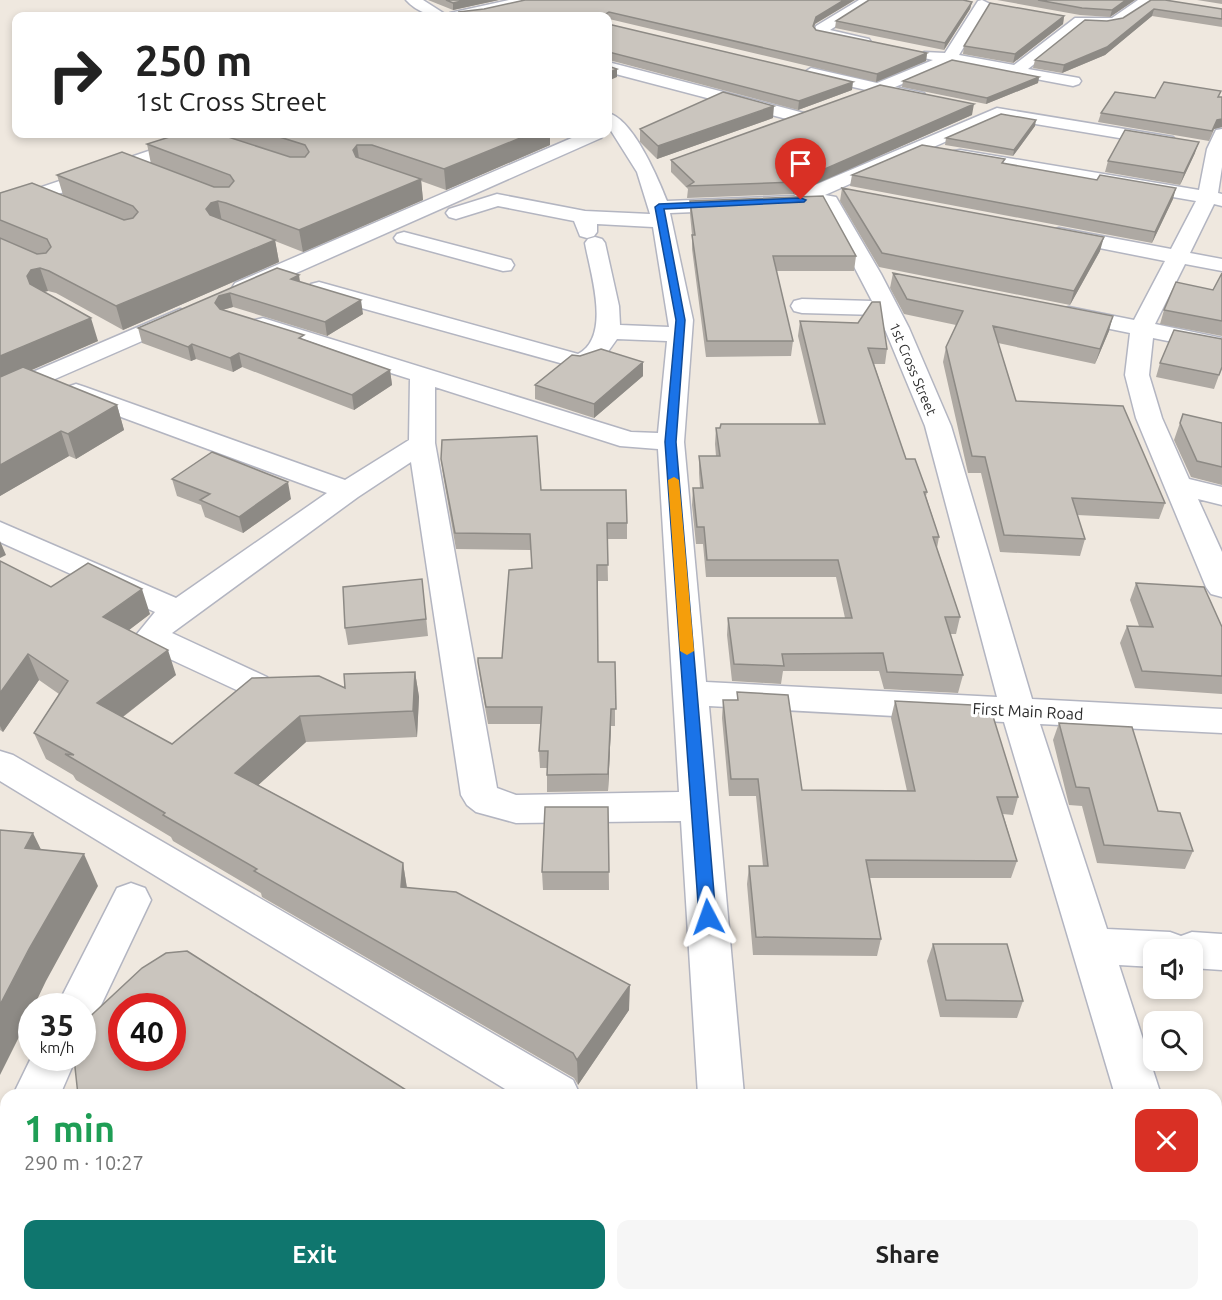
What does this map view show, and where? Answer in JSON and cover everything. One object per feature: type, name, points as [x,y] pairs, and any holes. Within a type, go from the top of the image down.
[{"type":"street","points":[[413,0],[434,12]]},
{"type":"street","points":[[473,12],[528,0]]},
{"type":"street","points":[[869,0],[826,25],[821,32],[883,46]]},
{"type":"street","points":[[1058,17],[1080,21],[1115,22],[1147,0]]},
{"type":"street","points":[[843,101],[949,59],[988,5],[965,2]]},
{"type":"street","points":[[1008,72],[1017,70],[1080,21]]},
{"type":"street","points":[[916,52],[1008,72],[1073,81]]},
{"type":"street","points":[[612,69],[804,115],[765,129]]},
{"type":"street","points":[[798,70],[932,100]]},
{"type":"street","points":[[589,231],[660,214],[818,197],[997,113],[1029,102]]},
{"type":"street","points":[[964,106],[1181,143]]},
{"type":"street","points":[[612,131],[652,170],[681,320],[671,442],[722,1089]]},
{"type":"street","points":[[222,297],[581,138]]},
{"type":"street","points":[[0,208],[127,164],[214,139]]},
{"type":"street","points":[[1216,145],[1215,199],[1178,257],[1142,328],[1137,375],[1149,418],[1222,587]]},
{"type":"street","points":[[920,148],[1215,199]]},
{"type":"street","points":[[127,164],[160,177]]},
{"type":"street","points":[[423,191],[446,199]]},
{"type":"street","points":[[38,194],[69,207]]},
{"type":"street","name":"1st Cross Street","points":[[818,197],[881,276],[887,308],[938,426],[1018,711],[1136,1089]]},
{"type":"street","points":[[315,288],[578,361],[590,360],[604,345],[608,332],[608,306],[589,231],[571,213],[497,200],[444,218],[396,243],[503,265]]},
{"type":"street","points":[[1040,230],[1222,265]]},
{"type":"street","points":[[273,250],[303,262]]},
{"type":"street","points":[[0,395],[202,306]]},
{"type":"street","points":[[802,306],[887,308]]},
{"type":"street","points":[[1051,310],[1222,345]]},
{"type":"street","points":[[244,319],[629,440],[671,442]]},
{"type":"street","points":[[93,326],[121,341]]},
{"type":"street","points":[[608,332],[679,334]]},
{"type":"street","points":[[423,376],[422,443],[480,795],[489,802],[516,809],[699,806]]},
{"type":"street","points":[[62,387],[348,492]]},
{"type":"street","points":[[255,685],[156,639],[153,633],[156,628],[179,611],[422,443]]},
{"type":"street","points":[[1178,485],[1222,496]]},
{"type":"street","points":[[0,531],[179,611]]},
{"type":"street","name":"First Main Road","points":[[690,693],[1222,721]]},
{"type":"street","points":[[0,764],[547,1089]]},
{"type":"street","points":[[85,993],[131,900]]},
{"type":"street","points":[[1092,946],[1143,949]]},
{"type":"street","points":[[1203,951],[1222,952]]},
{"type":"street","points":[[39,1089],[48,1071]]},
{"type":"building","points":[[446,0],[466,0],[453,3]]},
{"type":"building","points":[[525,0],[844,0],[816,17],[813,26],[816,30],[927,53],[877,74],[612,12],[458,12]]},
{"type":"building","points":[[869,0],[963,0],[972,2],[945,43],[836,21]]},
{"type":"building","points":[[1038,0],[1126,0],[1112,10],[1082,8]]},
{"type":"building","points":[[1151,0],[1222,9],[1222,19],[1154,9],[1107,47],[1064,65],[1035,60],[1085,20],[1107,21],[1123,18]]},
{"type":"building","points":[[990,3],[1064,16],[1015,54],[964,46]]},
{"type":"building","points":[[612,25],[853,82],[799,101],[612,53]]},
{"type":"building","points":[[952,60],[1039,77],[987,98],[903,81]]},
{"type":"building","points":[[1164,82],[1221,91],[1218,97],[1222,97],[1222,119],[1217,120],[1212,131],[1101,113],[1115,92],[1155,98]]},
{"type":"building","points":[[880,85],[974,104],[795,182],[688,186],[694,182],[671,160]]},
{"type":"building","points":[[723,92],[774,106],[658,146],[640,129]]},
{"type":"building","points":[[1001,114],[1036,120],[1014,150],[946,138]]},
{"type":"building","points":[[1125,130],[1199,142],[1184,173],[1108,161]]},
{"type":"building","points":[[166,138],[231,138],[290,157],[305,157],[309,152],[305,145],[283,138],[520,138],[444,169],[372,145],[357,145],[353,150],[356,157],[421,179],[299,230],[226,203],[218,201],[211,203],[206,209],[210,215],[275,240],[116,306],[49,271],[40,268],[31,270],[27,276],[30,284],[91,318],[0,356],[0,238],[37,254],[46,253],[51,247],[47,239],[0,220],[0,193],[32,183],[124,220],[133,218],[138,212],[133,206],[57,175],[122,152],[214,187],[229,187],[234,181],[230,175],[147,144]]},
{"type":"building","points":[[922,145],[1005,159],[1002,163],[1097,180],[1100,175],[1176,188],[1155,232],[852,175]]},
{"type":"building","points":[[842,188],[1104,237],[1074,291],[882,253]]},
{"type":"building","points":[[823,196],[856,256],[773,256],[793,341],[707,341],[692,235],[695,235],[690,201]]},
{"type":"building","points":[[277,268],[299,275],[291,279],[361,300],[325,322],[230,293],[219,296],[215,303],[220,309],[304,335],[299,338],[390,370],[352,395],[239,353],[230,358],[192,344],[188,347],[138,328]]},
{"type":"building","points":[[893,273],[1113,316],[1100,349],[993,326],[1016,401],[1123,406],[1165,503],[1072,498],[1085,539],[1004,535],[985,457],[972,456],[946,347],[963,311],[907,299]]},
{"type":"building","points":[[1222,273],[1222,321],[1164,310],[1176,282],[1213,290]]},
{"type":"building","points":[[872,302],[880,302],[887,349],[868,348],[906,459],[915,459],[927,492],[924,492],[939,537],[933,537],[960,617],[945,617],[963,675],[887,672],[883,653],[782,654],[784,666],[734,664],[728,618],[852,618],[838,560],[707,560],[704,527],[697,527],[693,488],[703,488],[699,456],[720,456],[716,428],[720,428],[721,424],[825,424],[800,321],[858,323]]},
{"type":"building","points":[[1174,330],[1222,339],[1222,367],[1219,375],[1160,363]]},
{"type":"building","points":[[601,349],[643,362],[594,404],[535,385],[572,355],[580,356]]},
{"type":"building","points":[[23,367],[117,405],[68,434],[61,431],[0,465],[0,377]]},
{"type":"building","points":[[1183,414],[1222,423],[1222,467],[1197,461],[1180,423]]},
{"type":"building","points":[[537,436],[541,490],[626,490],[627,523],[607,523],[608,565],[597,565],[598,662],[615,662],[616,709],[611,709],[608,774],[547,775],[548,751],[539,751],[542,707],[486,707],[478,658],[502,658],[509,570],[532,568],[530,534],[455,533],[441,459],[442,440]]},
{"type":"building","points":[[212,452],[288,482],[239,517],[200,500],[210,494],[172,479]]},
{"type":"building","points":[[0,561],[51,587],[88,563],[142,589],[103,617],[168,650],[97,703],[172,744],[252,678],[319,676],[345,688],[344,674],[415,672],[413,711],[300,716],[235,773],[403,863],[401,887],[456,892],[630,985],[577,1060],[573,1053],[254,871],[257,869],[163,815],[165,813],[65,754],[74,755],[34,733],[68,681],[28,654],[0,693]]},
{"type":"building","points":[[422,579],[426,619],[345,628],[343,587]]},
{"type":"building","points":[[1136,583],[1204,587],[1222,627],[1222,676],[1142,671],[1127,626],[1153,627]]},
{"type":"building","points":[[737,692],[788,695],[802,790],[915,791],[895,701],[972,705],[975,713],[992,713],[1018,797],[997,797],[1017,861],[866,860],[881,939],[756,937],[749,866],[768,866],[758,779],[731,779],[723,700],[738,700]]},
{"type":"building","points":[[1059,723],[1132,727],[1158,811],[1180,813],[1193,851],[1104,845],[1089,788],[1076,787]]},
{"type":"building","points":[[545,807],[608,807],[609,872],[542,872]]},
{"type":"building","points":[[0,830],[33,833],[25,848],[84,854],[29,949],[0,1005]]},
{"type":"building","points":[[933,944],[1007,944],[1023,1001],[946,1000]]},
{"type":"building","points":[[187,951],[405,1089],[77,1089],[75,1071],[96,1071],[96,1011],[108,1000],[108,1071],[186,1071],[186,993],[115,993],[142,968],[166,953]]},
{"type":"slow traffic","points":[[674,480],[687,651]]},
{"type":"route","points":[[708,917],[671,442],[681,320],[659,207],[801,200]]}]
